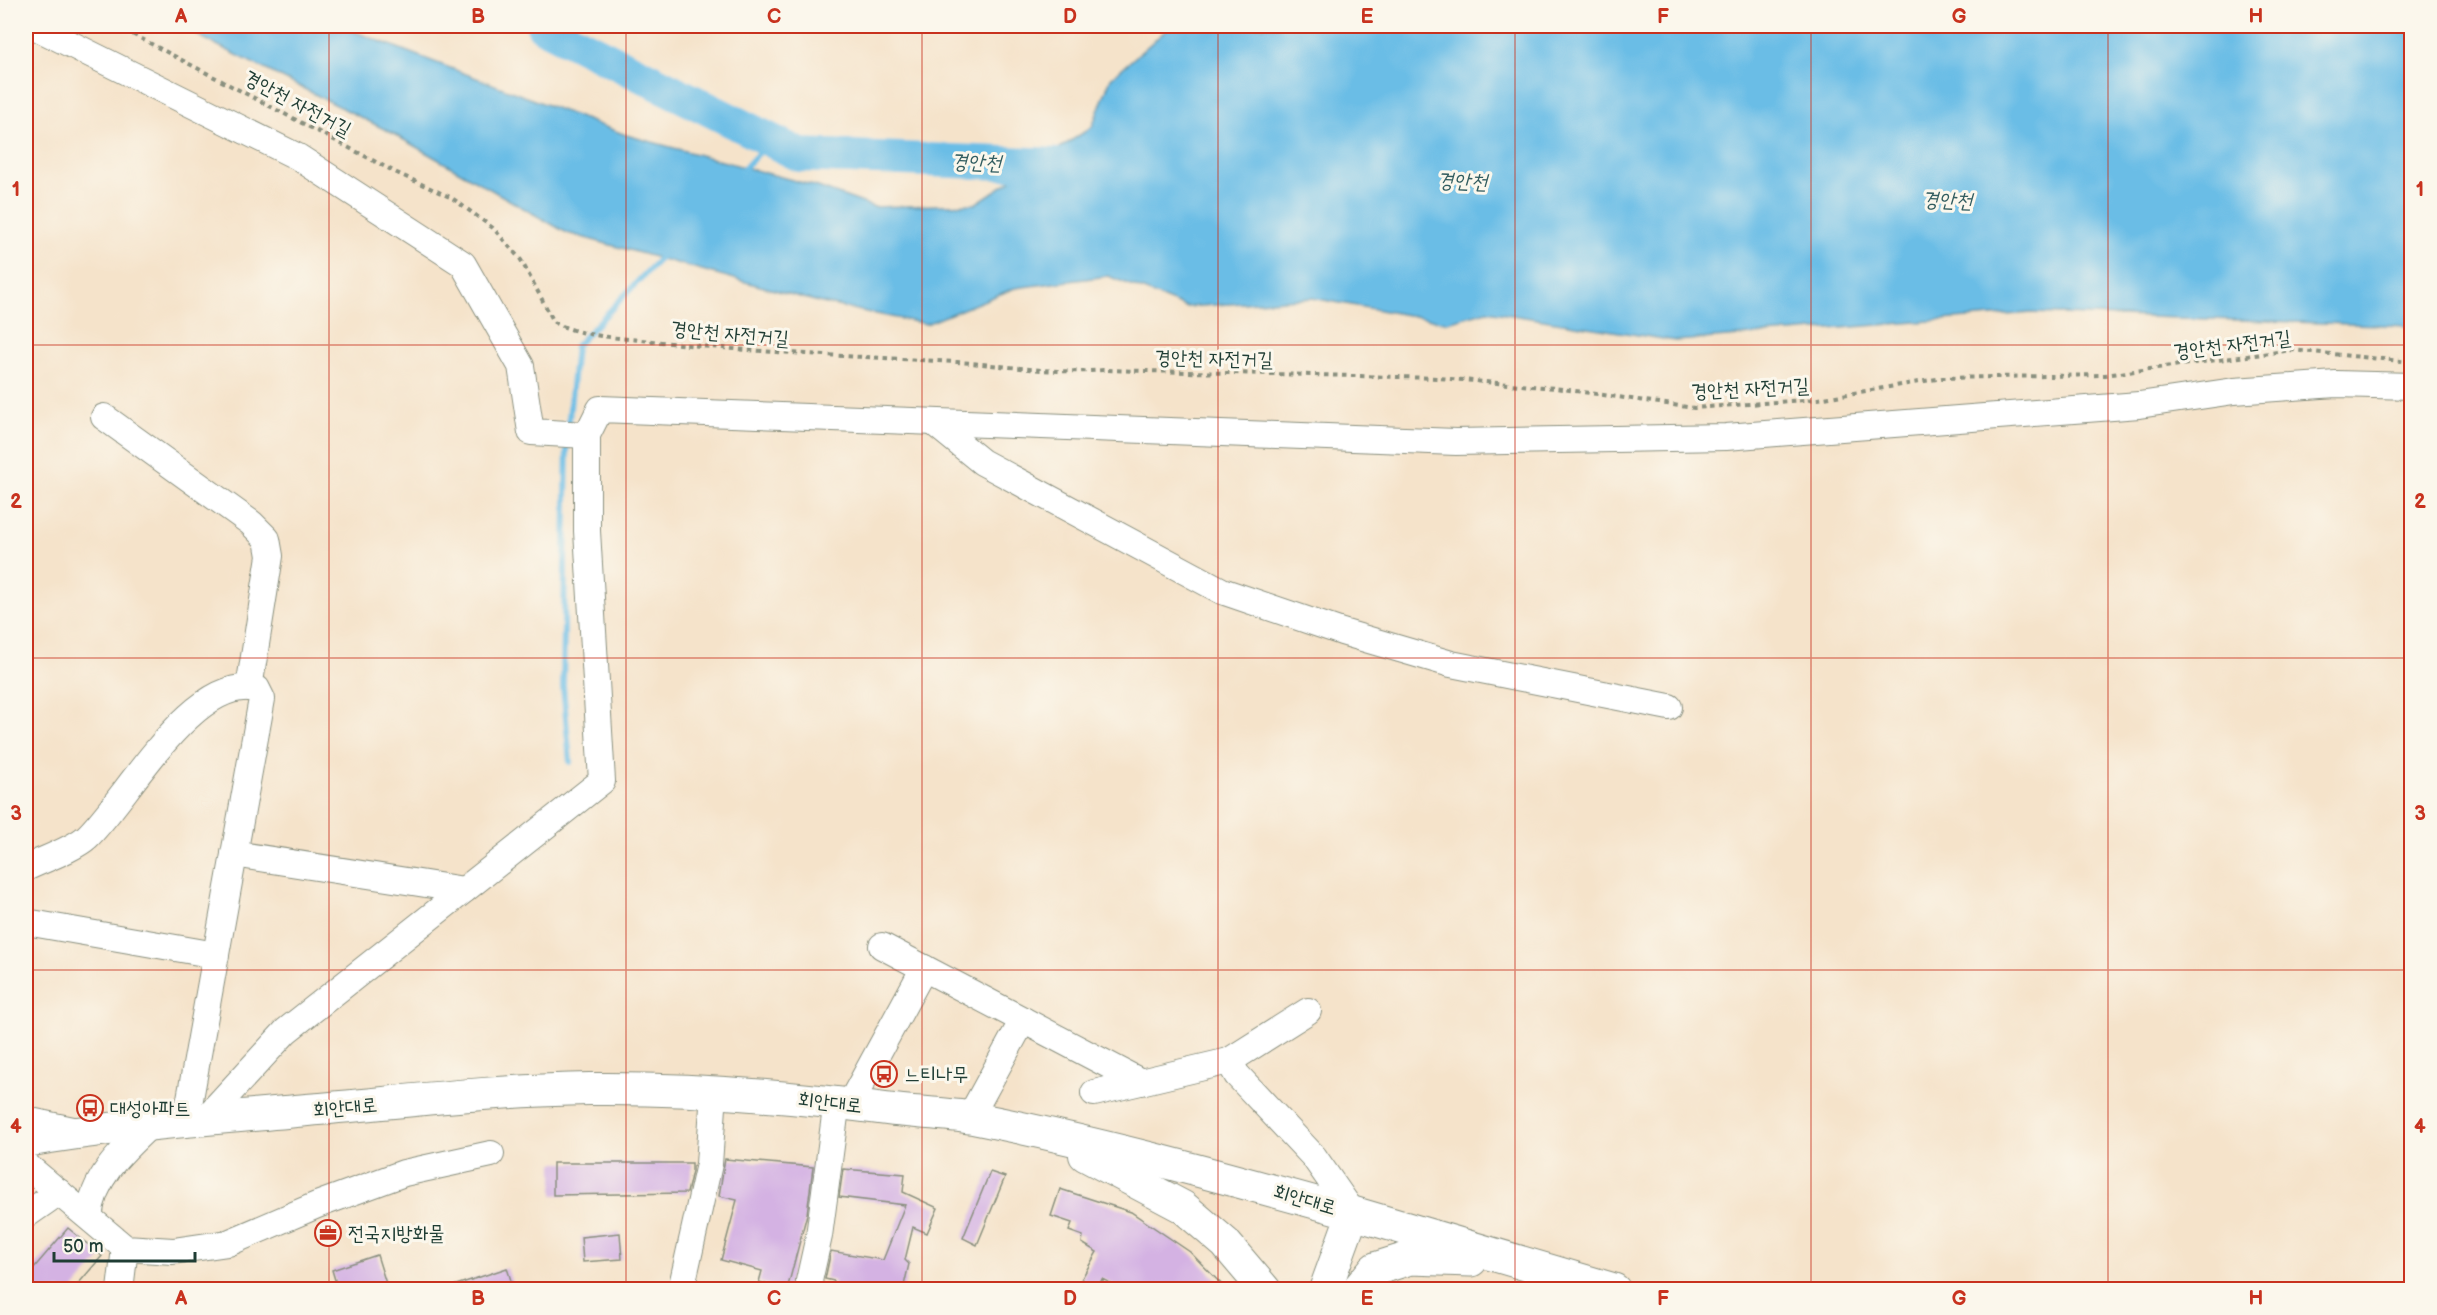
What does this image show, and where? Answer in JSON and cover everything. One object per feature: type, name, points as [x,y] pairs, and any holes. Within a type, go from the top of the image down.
[{"type":"highway","name":"회안대로","points":[[1353,1213],[1614,1290]]},
{"type":"highway","points":[[1358,1290],[1375,1269],[1410,1258],[1520,1262]]},
{"type":"main road","name":"회안대로","points":[[26,1141],[80,1132],[460,1096],[589,1089],[714,1093],[844,1102],[970,1117],[1192,1168],[1353,1213]]},
{"type":"main road","points":[[1047,1135],[1183,1207],[1225,1243],[1264,1290]]},
{"type":"main road","points":[[1325,1290],[1353,1213]]},
{"type":"street","points":[[34,26],[298,157],[463,264],[521,366],[531,432],[543,435],[583,435]]},
{"type":"street","points":[[195,1121],[286,1031],[602,781],[583,435],[600,409],[1456,442],[1726,437],[2139,405],[2234,391],[2336,384],[2412,386]]},
{"type":"street","points":[[104,417],[251,523],[267,538],[270,556],[249,688]]},
{"type":"street","points":[[933,422],[982,462],[1222,591],[1342,632],[1451,664],[1669,707]]},
{"type":"street","points":[[26,868],[86,838],[177,725],[219,697],[241,686],[257,689],[262,699],[216,955],[195,1121]]},
{"type":"street","points":[[234,854],[464,890]]},
{"type":"street","points":[[26,922],[216,955]]},
{"type":"street","points":[[882,946],[1141,1082]]},
{"type":"street","points":[[811,1290],[809,1281],[844,1102],[924,968]]},
{"type":"street","points":[[1094,1094],[1228,1061],[1308,1011]]},
{"type":"street","points":[[970,1117],[1023,1020]]},
{"type":"street","points":[[1228,1061],[1237,1075],[1314,1156],[1353,1213]]},
{"type":"street","points":[[681,1290],[709,1164],[714,1093]]},
{"type":"street","points":[[26,1120],[80,1132]]},
{"type":"street","points":[[89,1217],[95,1186],[126,1148],[150,1125]]},
{"type":"street","points":[[26,1165],[125,1248],[173,1251],[228,1243],[317,1204],[404,1173],[491,1154]]},
{"type":"street","points":[[26,1215],[59,1192]]},
{"type":"street","points":[[120,1290],[125,1248]]},
{"type":"path","name":"경안천 자전거길","points":[[117,26],[397,173],[452,198],[493,228],[521,260],[545,309],[554,322],[564,328],[615,337],[711,348],[1015,366],[1069,374],[1103,370],[1439,378],[1555,388],[1694,408],[1818,399],[1943,378],[2105,375],[2292,350],[2412,362]]},
{"type":"water","points":[[179,26],[346,26],[353,31],[626,135],[818,187],[874,207],[975,204],[1092,127],[1111,78],[1171,26],[2411,26],[2411,326],[2031,313],[1676,341],[1487,311],[1447,322],[1312,298],[1186,307],[1108,276],[1015,288],[926,324],[822,303],[567,233],[390,132]]},
{"type":"building","points":[[725,1159],[813,1167],[807,1214],[787,1290],[759,1282],[762,1271],[721,1260],[737,1200],[719,1196]]},
{"type":"building","points":[[553,1163],[692,1163],[692,1171],[687,1193],[553,1195]]},
{"type":"building","points":[[843,1169],[905,1174],[903,1192],[938,1208],[927,1233],[913,1227],[905,1260],[909,1264],[903,1290],[831,1290],[834,1281],[825,1279],[831,1251],[883,1260],[905,1205],[839,1197]]},
{"type":"building","points":[[990,1172],[1005,1177],[977,1245],[963,1238]]},
{"type":"building","points":[[1060,1189],[1131,1212],[1190,1252],[1227,1290],[1124,1290],[1102,1279],[1097,1290],[1075,1290],[1097,1252],[1082,1243],[1083,1236],[1069,1231],[1072,1223],[1051,1216]]},
{"type":"building","points":[[68,1228],[102,1256],[73,1290],[31,1290],[26,1285],[26,1277]]},
{"type":"building","points":[[620,1233],[622,1259],[583,1262],[581,1237]]},
{"type":"building","points":[[377,1255],[388,1290],[338,1290],[332,1270]]},
{"type":"building","points":[[507,1268],[514,1290],[450,1290],[450,1287]]},
{"type":"waterway","name":"경안천","points":[[543,26],[800,155],[1082,166]]},
{"type":"waterway","points":[[740,173],[769,142]]},
{"type":"waterway","points":[[568,429],[576,346],[665,253]]},
{"type":"waterway","points":[[567,439],[563,686],[570,762]]},
{"type":"place","name":"느티나무","points":[[884,1074]]},
{"type":"place","name":"대성아파트","points":[[90,1108]]},
{"type":"place","name":"전국지방화물","points":[[328,1233]]}]
